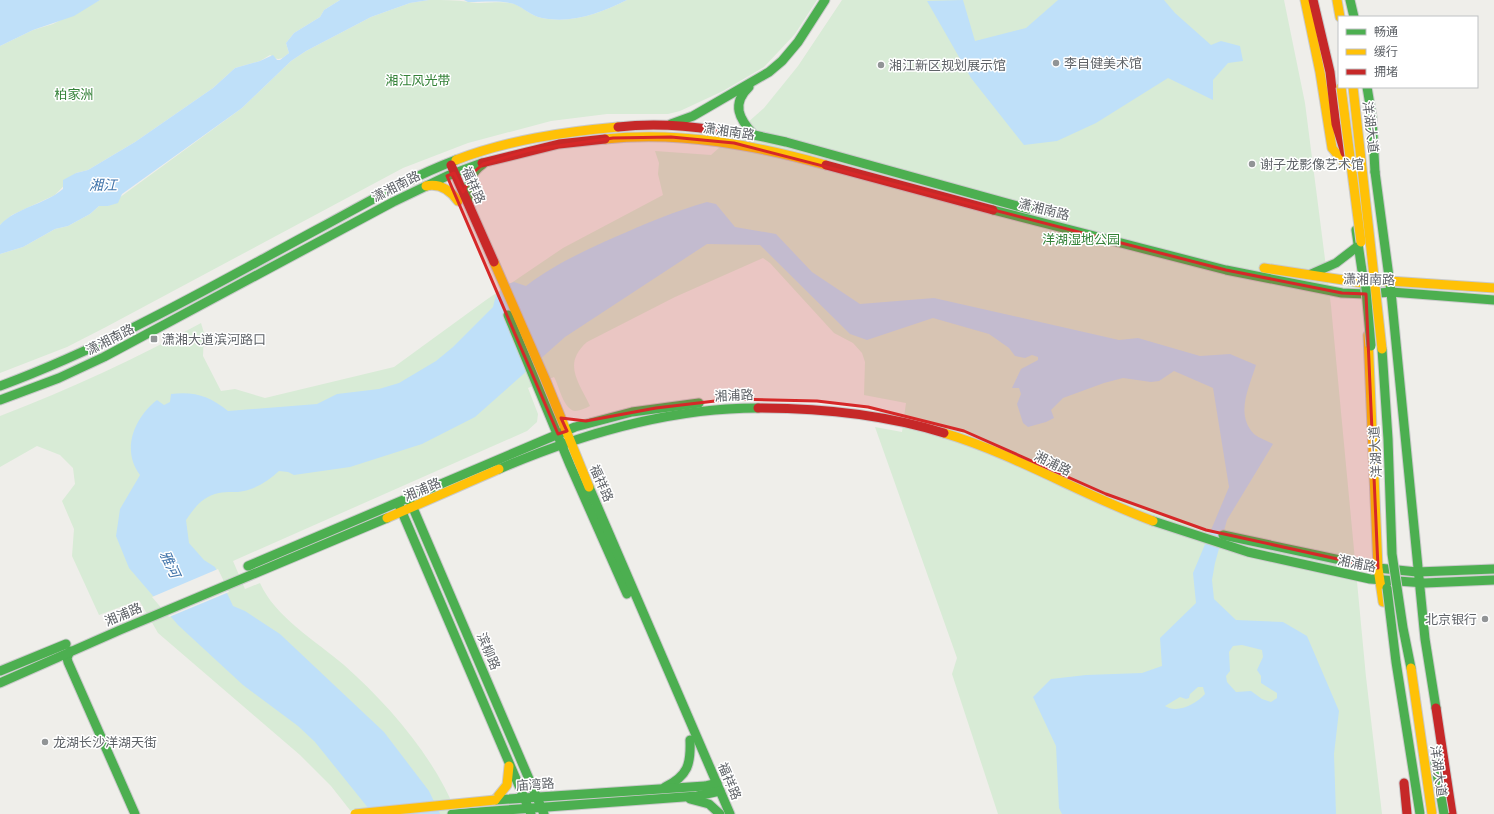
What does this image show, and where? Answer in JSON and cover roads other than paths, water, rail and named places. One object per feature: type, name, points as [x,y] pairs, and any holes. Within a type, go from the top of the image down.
[{"type":"main road","points":[[662,126],[693,116],[769,72],[782,61],[798,42],[825,0]]},
{"type":"main road","points":[[754,135],[739,117],[738,104],[741,95],[752,85],[784,63],[800,43],[829,0]]},
{"type":"main road","points":[[1305,0],[1320,72],[1332,148],[1346,164]]},
{"type":"main road","points":[[1313,0],[1330,72],[1336,124],[1344,149],[1363,283],[1366,294],[1378,568],[1414,814]]},
{"type":"main road","points":[[1337,0],[1340,16]]},
{"type":"main road","points":[[1350,0],[1354,16]]},
{"type":"main road","points":[[1358,0],[1361,16]]},
{"type":"main road","points":[[1330,30],[1338,71]]},
{"type":"main road","name":"洋湖大道","points":[[1341,88],[1363,258],[1380,445],[1383,556],[1396,662],[1420,814]]},
{"type":"main road","name":"洋湖大道","points":[[1353,88],[1379,314],[1388,439],[1392,554],[1403,628],[1411,667],[1432,814]]},
{"type":"main road","name":"洋湖大道","points":[[1367,88],[1372,117],[1375,172],[1391,292],[1417,572],[1425,638],[1452,814]]},
{"type":"main road","points":[[1374,88],[1380,135],[1379,163],[1375,172]]},
{"type":"main road","name":"潇湘南路","points":[[0,386],[41,371],[88,350],[396,187],[446,164],[484,150],[554,134],[611,127],[695,127],[754,135],[1218,259],[1363,283],[1389,281],[1494,288]]},
{"type":"main road","name":"潇湘南路","points":[[0,400],[59,378],[104,357],[450,174],[489,161],[559,144],[613,138],[671,137],[734,143],[775,151],[995,211],[1226,270],[1342,293],[1366,294],[1391,292],[1494,300]]},
{"type":"main road","points":[[472,212],[467,193],[470,178],[478,167],[489,161]]},
{"type":"main road","name":"福祥路","points":[[446,164],[458,201],[499,283]]},
{"type":"main road","name":"福祥路","points":[[450,174],[472,212],[499,283],[543,384],[555,403],[562,433]]},
{"type":"main road","points":[[423,187],[431,185],[444,187],[454,194],[458,201]]},
{"type":"main road","points":[[1309,275],[1328,269],[1344,260],[1358,246]]},
{"type":"main road","name":"福祥路","points":[[543,384],[545,403],[566,442],[690,740],[730,814]]},
{"type":"main road","name":"湘浦路","points":[[0,671],[142,616],[242,574],[398,502],[532,445],[596,420],[656,408],[732,399],[817,401],[868,407],[915,416],[964,430],[1004,446],[1106,494],[1205,534]]},
{"type":"main road","points":[[532,445],[541,439],[547,426],[548,419],[545,403]]},
{"type":"main road","points":[[555,403],[564,417],[570,420],[596,420]]},
{"type":"main road","name":"湘浦路","points":[[242,574],[374,524],[566,442],[663,417],[730,407],[821,409],[883,417],[940,431],[986,447],[1113,505],[1232,542],[1378,568],[1417,572],[1494,569]]},
{"type":"main road","points":[[535,455],[545,453],[558,455],[576,466],[580,446],[588,437],[594,434]]},
{"type":"main road","name":"福祥路","points":[[576,466],[715,788],[720,814]]},
{"type":"main road","points":[[424,533],[423,518],[425,511],[433,501],[444,494]]},
{"type":"main road","name":"滨柳路","points":[[409,498],[542,810]]},
{"type":"main road","name":"滨柳路","points":[[398,502],[530,811]]},
{"type":"main road","points":[[374,524],[381,522],[394,523],[404,528],[413,537]]},
{"type":"main road","name":"湘浦路","points":[[1232,542],[1273,560],[1380,580],[1419,583],[1494,580]]},
{"type":"main road","name":"湘浦路","points":[[0,683],[142,616]]},
{"type":"main road","points":[[70,651],[67,658],[70,668],[134,814]]},
{"type":"main road","points":[[55,658],[62,662],[66,667],[130,814]]},
{"type":"main road","points":[[1396,662],[1401,706],[1403,773],[1407,814]]},
{"type":"main road","points":[[1411,667],[1420,693],[1431,740],[1444,814]]},
{"type":"main road","points":[[654,789],[679,780],[685,773],[689,764],[690,740]]},
{"type":"main road","points":[[495,800],[503,794],[507,787],[510,770],[508,761]]},
{"type":"main road","points":[[524,768],[539,787],[546,792],[569,795]]},
{"type":"main road","name":"庙湾路","points":[[355,814],[524,797],[654,789],[715,788]]},
{"type":"main road","name":"庙湾路","points":[[452,814],[497,810],[530,811],[574,804],[679,797],[715,788]]},
{"type":"main road","points":[[679,797],[709,804],[720,814]]},
{"type":"main road","points":[[559,814],[567,807],[574,804]]},
{"type":"main road","points":[[497,810],[514,814]]},
{"type":"water","points":[[0,0],[100,0],[74,16],[33,30],[0,46]]},
{"type":"water","name":"湘江","points":[[340,0],[429,0],[410,3],[371,17],[306,51],[291,61],[242,108],[122,194],[118,203],[108,206],[99,206],[90,214],[68,226],[55,229],[23,247],[0,254],[0,225],[7,219],[14,214],[56,194],[63,189],[63,180],[76,173],[88,170],[135,142],[213,88],[235,68],[260,61],[273,55],[277,60],[280,60],[289,53],[286,43],[294,33],[320,17],[324,10]]},
{"type":"water","points":[[464,0],[627,0],[597,13],[564,20],[538,17],[514,4],[509,3],[468,2]]},
{"type":"water","points":[[963,0],[975,41],[1026,28],[1058,0],[1164,0],[1175,13],[1211,45],[1221,41],[1240,46],[1243,61],[1228,63],[1213,80],[1213,100],[1168,78],[1096,123],[1057,141],[1024,145],[971,78],[927,1]]},
{"type":"water","name":"雅河","points":[[707,202],[716,204],[735,227],[776,234],[812,272],[860,304],[934,298],[1119,340],[1138,338],[1200,356],[1230,354],[1256,365],[1245,401],[1245,418],[1248,426],[1254,434],[1273,444],[1227,520],[1215,563],[1212,580],[1214,599],[1236,620],[1283,622],[1307,636],[1339,711],[1334,754],[1336,814],[1062,814],[1059,808],[1056,746],[1033,697],[1051,679],[1086,675],[1142,673],[1162,666],[1160,638],[1196,603],[1193,573],[1229,487],[1213,388],[1174,371],[1159,381],[1151,382],[1123,378],[1104,383],[1063,398],[1051,410],[1054,418],[1028,427],[1023,423],[1017,404],[1021,394],[1019,388],[1012,388],[1021,369],[1038,360],[1038,357],[1032,355],[1025,358],[1015,356],[1009,348],[989,334],[933,318],[867,340],[850,334],[760,245],[707,244],[565,337],[475,417],[422,444],[350,467],[294,475],[288,472],[279,471],[271,478],[249,490],[213,494],[204,499],[186,520],[189,543],[204,560],[215,567],[233,606],[245,611],[280,634],[384,732],[429,791],[440,814],[373,814],[315,742],[298,726],[243,685],[178,625],[129,568],[116,536],[120,509],[140,475],[134,465],[131,455],[133,435],[142,416],[157,400],[164,405],[170,402],[171,394],[194,394],[208,398],[228,411],[317,404],[337,394],[379,389],[399,383],[436,361],[453,347],[493,307],[496,295],[508,284],[514,282],[526,286],[536,278],[558,265],[615,237]],"holes":[[[1242,645],[1262,650],[1263,657],[1257,670],[1261,676],[1261,683],[1277,693],[1277,698],[1271,702],[1262,699],[1251,691],[1236,692],[1227,682],[1226,676],[1230,671],[1229,652],[1233,646]],[[1198,687],[1203,687],[1205,694],[1192,704],[1175,709],[1165,706],[1180,697],[1186,699],[1189,698],[1190,694]]]},
{"type":"place","name":"李自健美术馆","points":[[1056,63]]},
{"type":"place","name":"湘江新区规划展示馆","points":[[881,65]]},
{"type":"place","name":"谢子龙影像艺术馆","points":[[1252,164]]},
{"type":"place","name":"潇湘大道滨河路口","points":[[154,339]]},
{"type":"place","name":"北京银行","points":[[1485,619]]},
{"type":"place","name":"龙湖长沙洋湖天街","points":[[45,742]]},
{"type":"park label","name":"湘江风光带","points":[[418,80]]},
{"type":"park label","name":"柏家洲","points":[[74,94]]},
{"type":"park label","name":"洋湖湿地公园","points":[[1081,239]]}]
